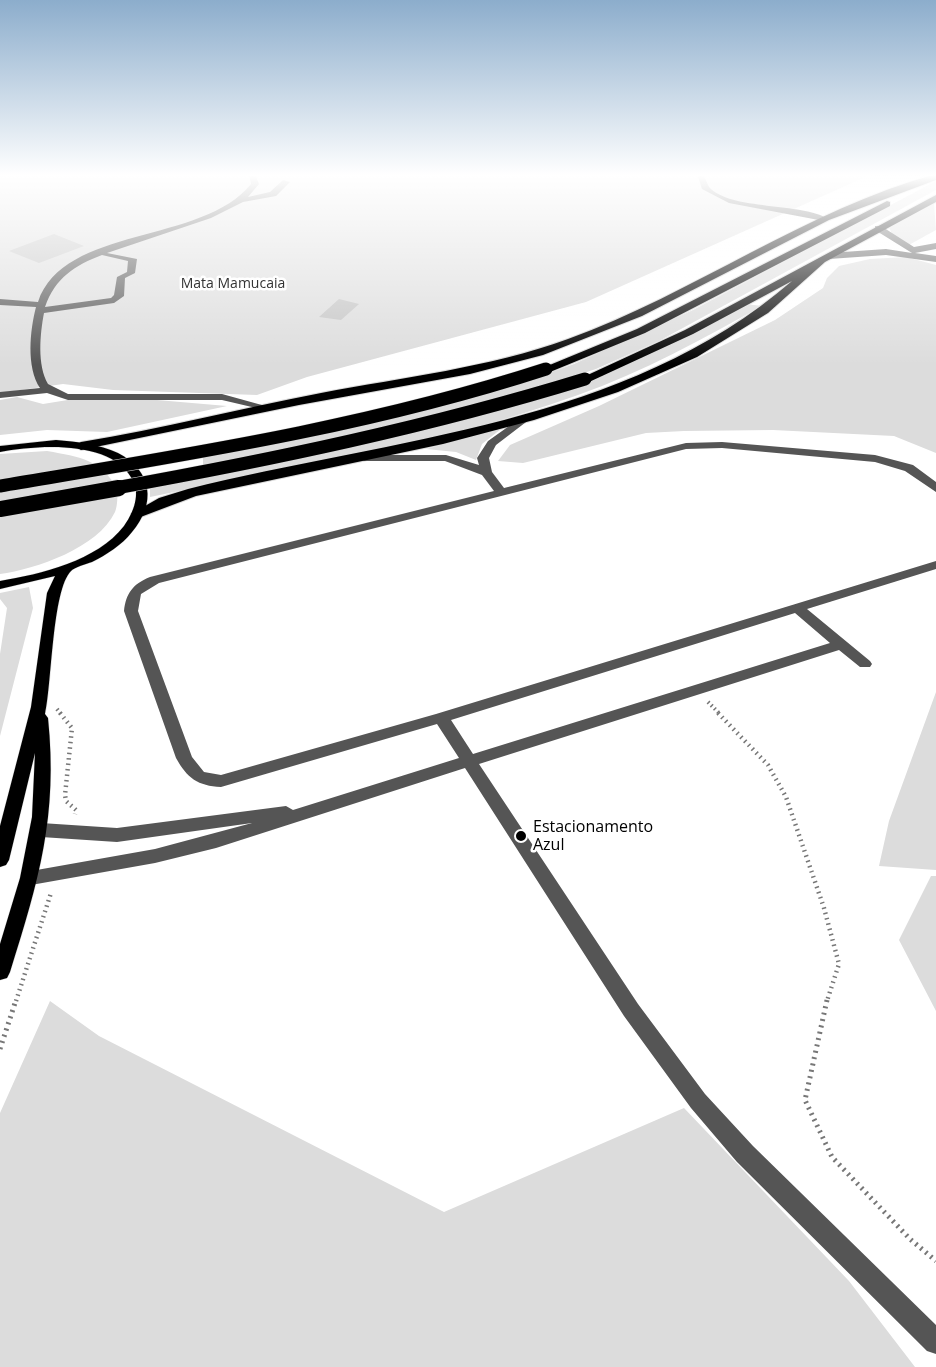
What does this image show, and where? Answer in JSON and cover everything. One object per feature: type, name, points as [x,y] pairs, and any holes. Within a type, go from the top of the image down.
[{"type":"highway","points":[[81,446],[171,431],[265,409],[425,381],[500,364],[572,341],[627,318],[787,238]]},
{"type":"highway","points":[[0,486],[403,411],[484,390],[546,369],[640,331],[821,238]]},
{"type":"highway","points":[[0,508],[382,437],[479,413],[585,379],[689,332],[860,238]]},
{"type":"highway","points":[[138,514],[164,501],[193,492],[364,458],[472,433],[606,391],[713,343],[766,311],[800,285],[827,256]]},
{"type":"main road","points":[[0,449],[47,443],[81,446],[113,455],[134,471],[144,491],[138,514],[123,534],[98,553],[65,569],[0,585]]},
{"type":"main road","points":[[0,972],[31,878],[41,830],[43,743],[54,593],[65,569]]},
{"type":"main road","points":[[0,860],[46,705]]},
{"type":"street","points":[[47,390],[40,381],[36,361],[40,308],[57,275],[97,254],[151,238]]},
{"type":"street","points":[[893,238],[911,250],[936,259]]},
{"type":"street","points":[[900,253],[936,246]]},
{"type":"street","points":[[827,256],[900,253],[925,256]]},
{"type":"street","points":[[0,302],[40,308],[108,302],[119,296],[121,277],[131,273],[133,259],[97,254]]},
{"type":"street","points":[[0,395],[47,390],[80,398],[222,397],[239,399],[265,409]]},
{"type":"street","points":[[501,492],[486,472],[483,458],[492,443],[526,417]]},
{"type":"street","points":[[936,488],[909,468],[875,459],[705,444],[642,456],[181,573],[144,584],[131,598],[131,611],[184,758],[193,772],[204,781],[221,782],[441,718],[936,565]]},
{"type":"street","points":[[364,458],[446,458],[486,472]]},
{"type":"street","points":[[796,607],[865,664]]},
{"type":"street","points":[[31,878],[155,856],[269,825],[318,807],[469,763],[696,688],[841,644]]},
{"type":"street","points":[[441,718],[631,1010],[698,1101],[745,1154],[936,1342]]},
{"type":"street","points":[[41,830],[69,834],[117,835],[318,807]]},
{"type":"path","points":[[696,688],[768,765],[786,797],[824,908],[839,964],[830,988],[805,1100],[832,1157],[910,1239],[936,1261]]},
{"type":"path","points":[[46,705],[72,728],[64,795],[70,807],[76,810],[69,834]]},
{"type":"path","points":[[0,1049],[57,872]]},
{"type":"green space","name":"Mata Mamucaia","points":[[0,238],[729,238],[586,302],[307,377],[257,395],[113,390],[63,384],[0,393]]},
{"type":"green space","points":[[829,238],[848,238],[659,341],[596,369],[529,391],[351,437],[203,465],[203,455],[510,387],[574,364],[693,310]]},
{"type":"green space","points":[[897,238],[922,238],[907,246]]},
{"type":"green space","points":[[906,257],[936,265],[936,453],[894,436],[773,430],[684,431],[646,433],[523,463],[498,461],[510,445],[599,406],[775,320],[823,288],[827,278],[839,266],[870,259]]},
{"type":"green space","points":[[746,304],[762,306],[695,343],[626,376],[526,413],[420,442],[150,497],[150,485],[532,400]]},
{"type":"green space","points":[[17,397],[43,404],[80,398],[122,397],[227,406],[107,432],[47,430],[0,435],[0,400]]},
{"type":"green space","points":[[501,429],[482,444],[476,460],[456,452],[426,449]]},
{"type":"green space","points":[[47,451],[88,461],[104,471],[118,489],[115,512],[107,525],[95,536],[65,555],[31,567],[0,574],[0,454]]},
{"type":"green space","points":[[29,587],[33,608],[0,736],[0,654],[7,608],[0,599],[0,593]]},
{"type":"green space","points":[[936,692],[936,870],[879,866],[889,821]]},
{"type":"green space","points":[[931,876],[936,876],[936,1011],[899,940]]},
{"type":"green space","points":[[50,1001],[99,1036],[444,1212],[684,1108],[849,1281],[915,1367],[0,1367],[0,1113]]},
{"type":"building","points":[[44,238],[63,238],[84,246],[39,263],[9,251]]},
{"type":"building","points":[[339,299],[359,304],[341,320],[319,317]]},
{"type":"place","name":"Estacionamento Azul","points":[[521,836]]}]
